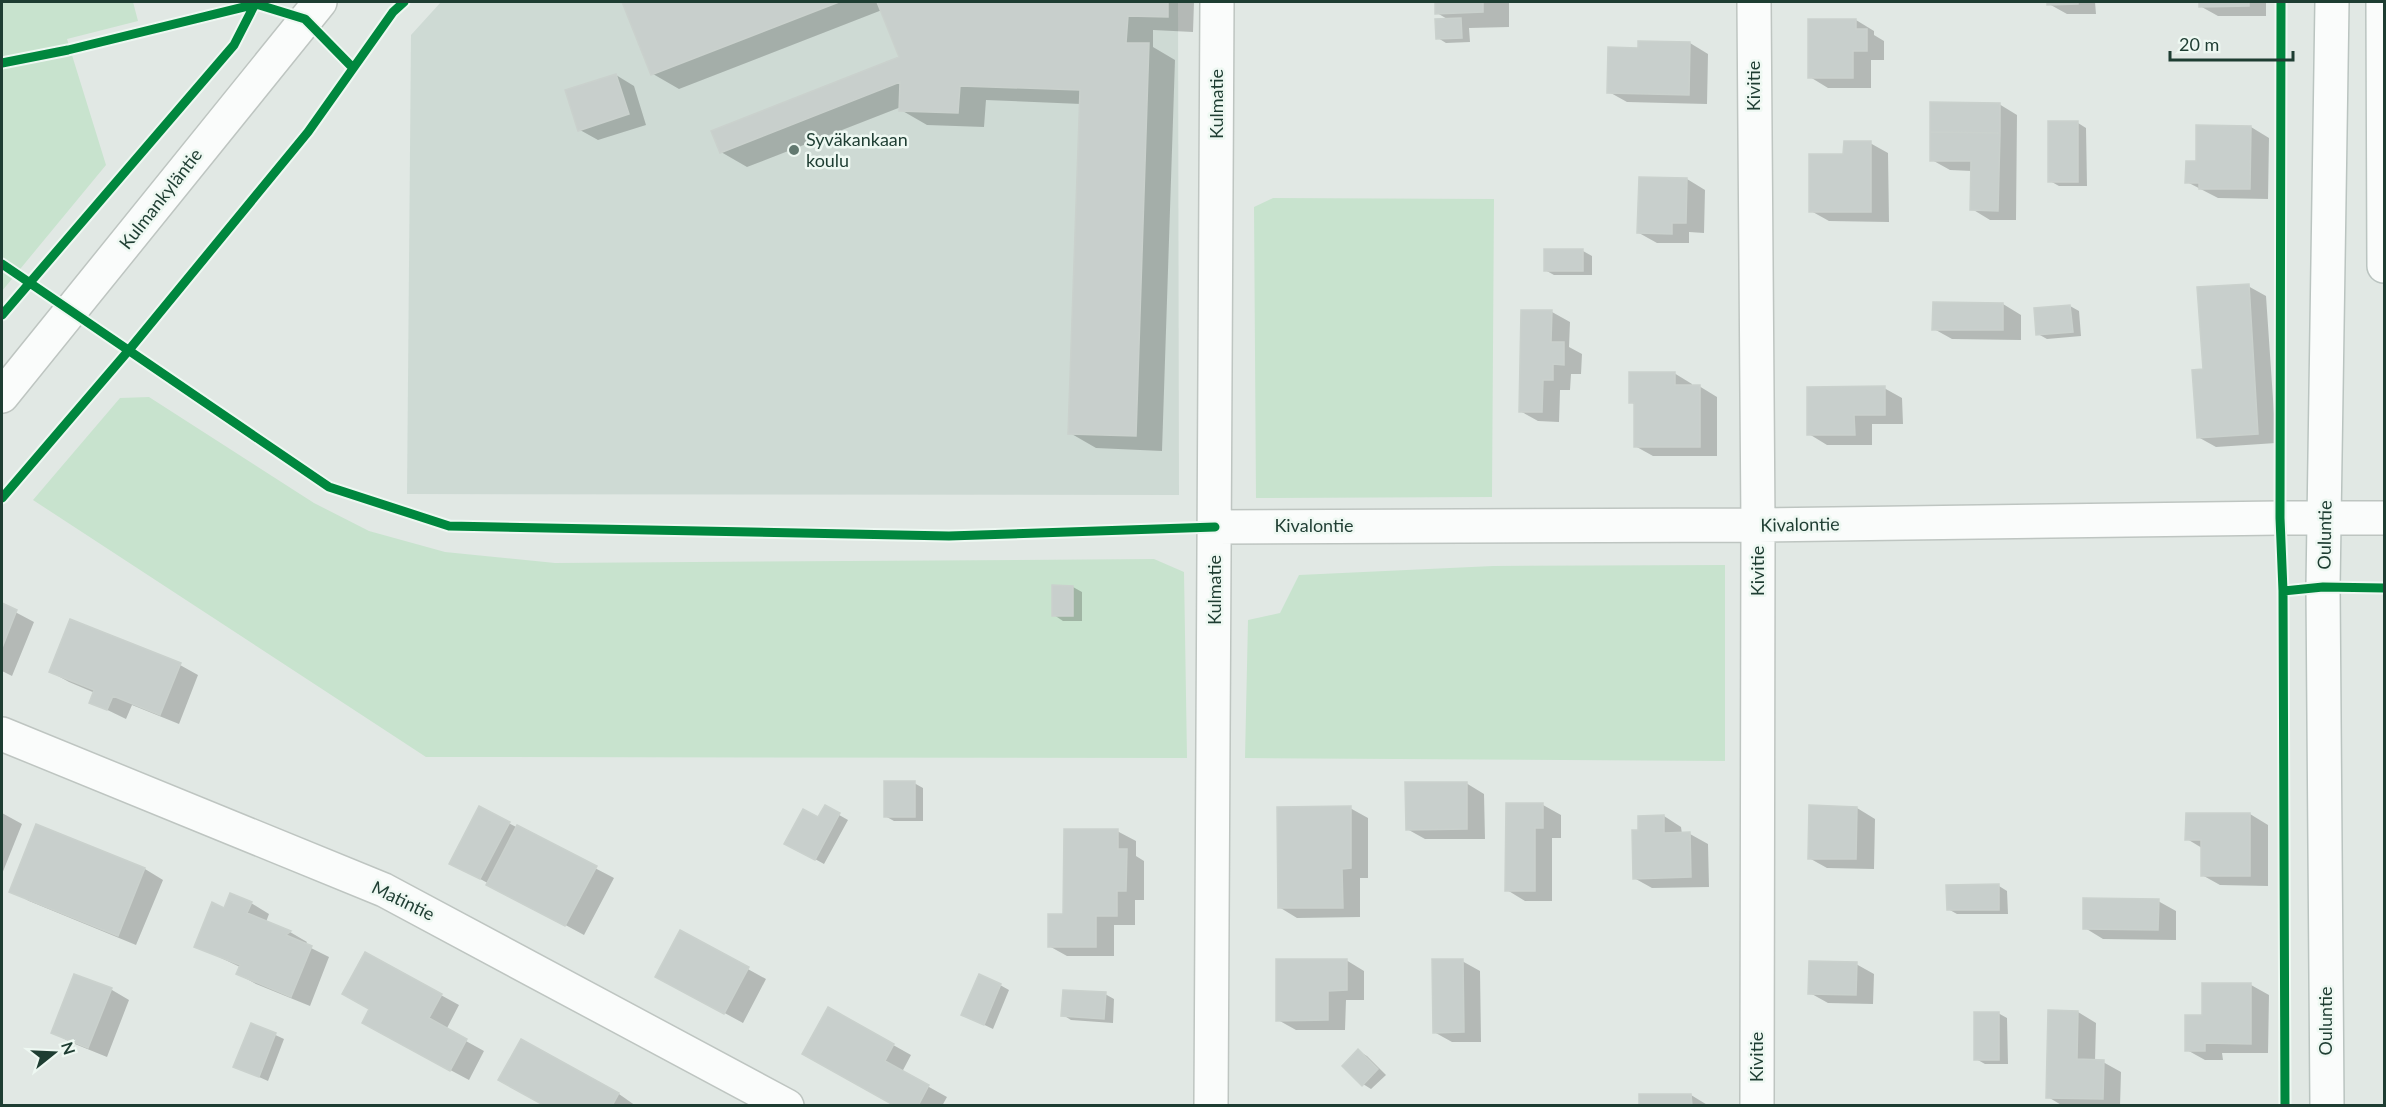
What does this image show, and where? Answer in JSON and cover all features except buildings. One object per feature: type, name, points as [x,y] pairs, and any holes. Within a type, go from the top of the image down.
[{"type":"street","name":"Kulmankyläntie","points":[[2,396],[320,2]]},
{"type":"street","name":"Kulmatie","points":[[1211,1106],[1217,2]]},
{"type":"street","name":"Kivitie","points":[[1754,2],[1758,525],[1757,1106]]},
{"type":"street","name":"Ouluntie","points":[[2326,1106],[2324,599],[2332,2]]},
{"type":"street","points":[[2383,2],[2385,266]]},
{"type":"street","name":"Kivalontie","points":[[1215,526],[1758,525],[2385,518]]},
{"type":"street","name":"Matintie","points":[[2,734],[384,890],[787,1106]]},
{"type":"shaded area","name":"Syväkankaan koulu","points":[[441,2],[1178,2],[1179,495],[407,494],[411,35]]},
{"type":"green space","points":[[2,2],[133,2],[138,21],[67,39],[106,165],[2,291]]},
{"type":"green space","points":[[1273,198],[1494,199],[1492,497],[1256,498],[1254,207]]},
{"type":"green space","points":[[149,397],[314,503],[369,531],[445,552],[555,563],[1154,559],[1184,572],[1187,758],[426,757],[33,500],[120,398]]},
{"type":"green space","points":[[1725,565],[1725,761],[1245,758],[1248,620],[1280,613],[1299,575],[1493,566]]},
{"type":"cycle path","points":[[2,315],[234,45],[256,2]]},
{"type":"cycle path","points":[[2,498],[129,350],[308,132],[393,12],[404,2]]},
{"type":"cycle path","points":[[2281,2],[2280,518],[2283,591],[2323,587],[2384,588]]},
{"type":"cycle path","points":[[2,63],[68,50],[256,4],[305,19],[353,68]]},
{"type":"cycle path","points":[[2,264],[329,487],[449,526],[949,536],[1215,527]]},
{"type":"cycle path","points":[[2283,591],[2285,1106]]},
{"type":"place","name":"Syväkankaan koulu","points":[[794,150]]}]
